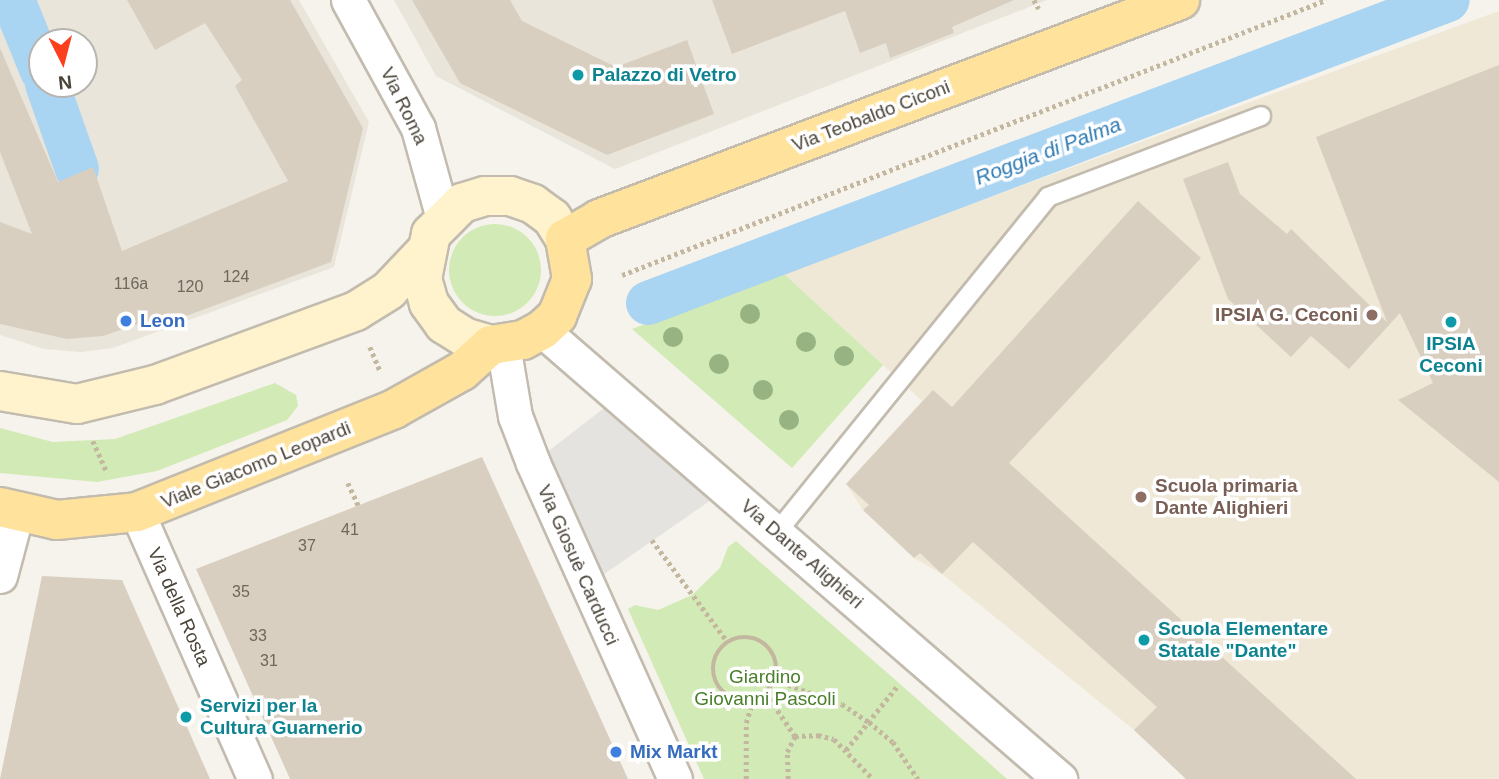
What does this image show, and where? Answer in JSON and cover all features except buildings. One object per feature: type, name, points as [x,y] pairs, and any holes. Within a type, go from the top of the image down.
[{"type":"main road","name":"Via Teobaldo Ciconi","points":[[565,239],[599,219],[1180,0]]},
{"type":"main road","points":[[0,391],[77,404],[155,385],[356,311],[389,290],[424,253],[443,218],[462,203],[485,196],[510,196],[533,204],[552,218],[565,239],[572,279],[557,316],[542,330],[497,345],[466,338],[437,313],[422,279],[424,253]]},
{"type":"main road","name":"Viale Giacomo Leopardi","points":[[9,510],[57,520],[137,512],[428,394],[497,345]]},
{"type":"street","name":"Via Roma","points":[[348,0],[418,128],[443,218]]},
{"type":"street","name":"Via Dante Alighieri","points":[[542,330],[1060,779]]},
{"type":"street","name":"Via Giosuè Carducci","points":[[497,345],[515,416],[533,463],[675,779]]},
{"type":"street","points":[[0,576],[9,510]]},
{"type":"street","name":"Via della Rosta","points":[[137,512],[255,779]]},
{"type":"lane","points":[[777,532],[1048,197],[1261,116]]},
{"type":"path","points":[[1034,0],[1039,10]]},
{"type":"path","points":[[622,275],[1326,0]]},
{"type":"path","points":[[366,337],[381,373]]},
{"type":"path","points":[[93,441],[111,481]]},
{"type":"path","points":[[348,483],[359,507]]},
{"type":"path","points":[[652,540],[727,642]]},
{"type":"path","points":[[747,637],[765,644],[776,660],[775,680],[766,693],[753,700],[733,699],[718,686],[714,657],[727,642],[747,637]]},
{"type":"path","points":[[775,680],[842,704],[869,722],[893,742],[918,779]]},
{"type":"path","points":[[846,750],[901,681]]},
{"type":"path","points":[[766,693],[795,736]]},
{"type":"path","points":[[746,779],[746,723],[753,700]]},
{"type":"path","points":[[795,736],[834,739],[873,779]]},
{"type":"path","points":[[788,779],[787,752],[795,736]]},
{"type":"shaded area","points":[[0,0],[299,0],[369,122],[334,267],[113,348],[81,352],[44,349],[0,335]]},
{"type":"shaded area","points":[[394,0],[1047,0],[615,169],[436,76]]},
{"type":"shaded area","points":[[1499,11],[1499,779],[1186,779],[1134,730],[942,574],[914,558],[863,510],[846,484],[922,401],[783,273]]},
{"type":"shaded area","points":[[621,395],[727,489],[587,586],[533,463]]},
{"type":"green space","points":[[495,224],[512,228],[527,238],[537,253],[541,270],[537,287],[527,302],[512,312],[495,316],[478,312],[463,302],[453,287],[449,270],[453,253],[463,238],[478,228]]},
{"type":"green space","points":[[783,273],[883,365],[792,468],[632,329]]},
{"type":"green space","points":[[275,383],[296,395],[298,406],[287,420],[157,471],[97,482],[0,473],[0,428],[53,442],[115,439]]},
{"type":"green space","name":"Giardino Giovanni Pascoli","points":[[736,541],[1007,779],[704,779],[628,609],[635,605],[658,610],[692,595],[720,568],[728,547]]},
{"type":"waterway","name":"Roggia di Palma","points":[[13,0],[28,37]]},
{"type":"waterway","name":"Roggia di Palma","points":[[648,303],[1448,0]]},
{"type":"waterway","name":"Roggia di Palma","points":[[52,98],[77,169]]},
{"type":"place","name":"Palazzo di Vetro","points":[[578,75]]},
{"type":"place","name":"IPSIA G. Ceconi","points":[[1372,315]]},
{"type":"place","name":"Leon","points":[[126,321]]},
{"type":"place","name":"IPSIA Ceconi","points":[[1451,322]]},
{"type":"place","name":"Scuola primaria Dante Alighieri","points":[[1141,497]]},
{"type":"place","name":"Scuola Elementare Statale \"Dante\"","points":[[1144,640]]},
{"type":"place","name":"Servizi per la Cultura Guarnerio","points":[[186,717]]},
{"type":"place","name":"Mix Markt","points":[[616,752]]}]
